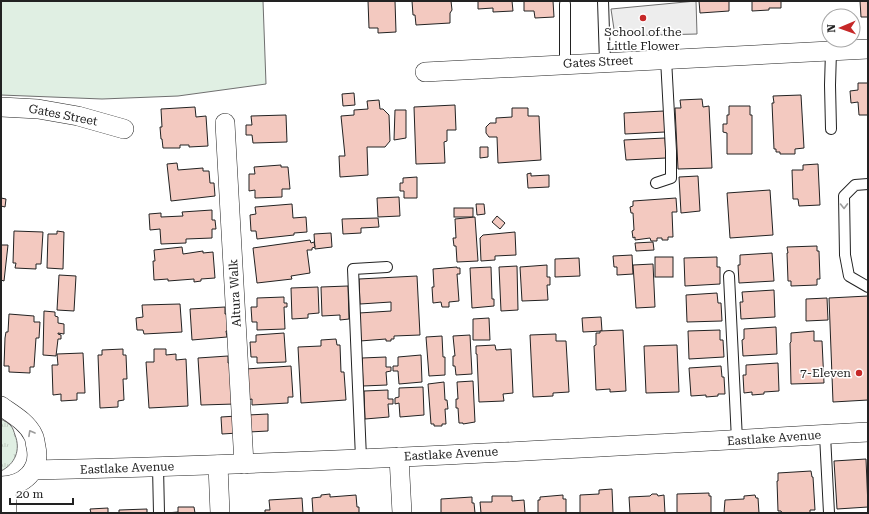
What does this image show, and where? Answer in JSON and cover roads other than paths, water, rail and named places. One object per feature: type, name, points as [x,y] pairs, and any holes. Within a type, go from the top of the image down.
[{"type":"street","name":"Gates Street","points":[[425,72],[868,49]]},
{"type":"street","name":"Gates Street","points":[[1,106],[45,110],[78,116],[124,129]]},
{"type":"street","name":"Altura Walk","points":[[225,123],[244,464]]},
{"type":"street","points":[[1,406],[26,424],[34,436],[38,455],[34,470],[23,481],[3,486],[7,513]]},
{"type":"street","name":"Eastlake Avenue","points":[[34,470],[158,468],[737,440],[868,432]]},
{"type":"street","points":[[398,457],[402,513]]},
{"type":"street","points":[[218,465],[220,513]]},
{"type":"lane","points":[[603,1],[604,62]]},
{"type":"lane","points":[[565,64],[566,4]]},
{"type":"lane","points":[[831,51],[830,85],[832,129]]},
{"type":"lane","points":[[656,183],[671,178],[666,59]]},
{"type":"lane","points":[[868,184],[855,185],[844,196],[845,255],[849,276],[868,287]]},
{"type":"lane","points":[[360,458],[353,269],[387,267]]},
{"type":"lane","points":[[729,276],[737,440]]},
{"type":"lane","points":[[825,434],[829,513]]},
{"type":"lane","points":[[158,468],[159,513]]},
{"type":"place","name":"School of the Little Flower","points":[[643,18]]},
{"type":"place","name":"7-Eleven","points":[[859,373]]}]
